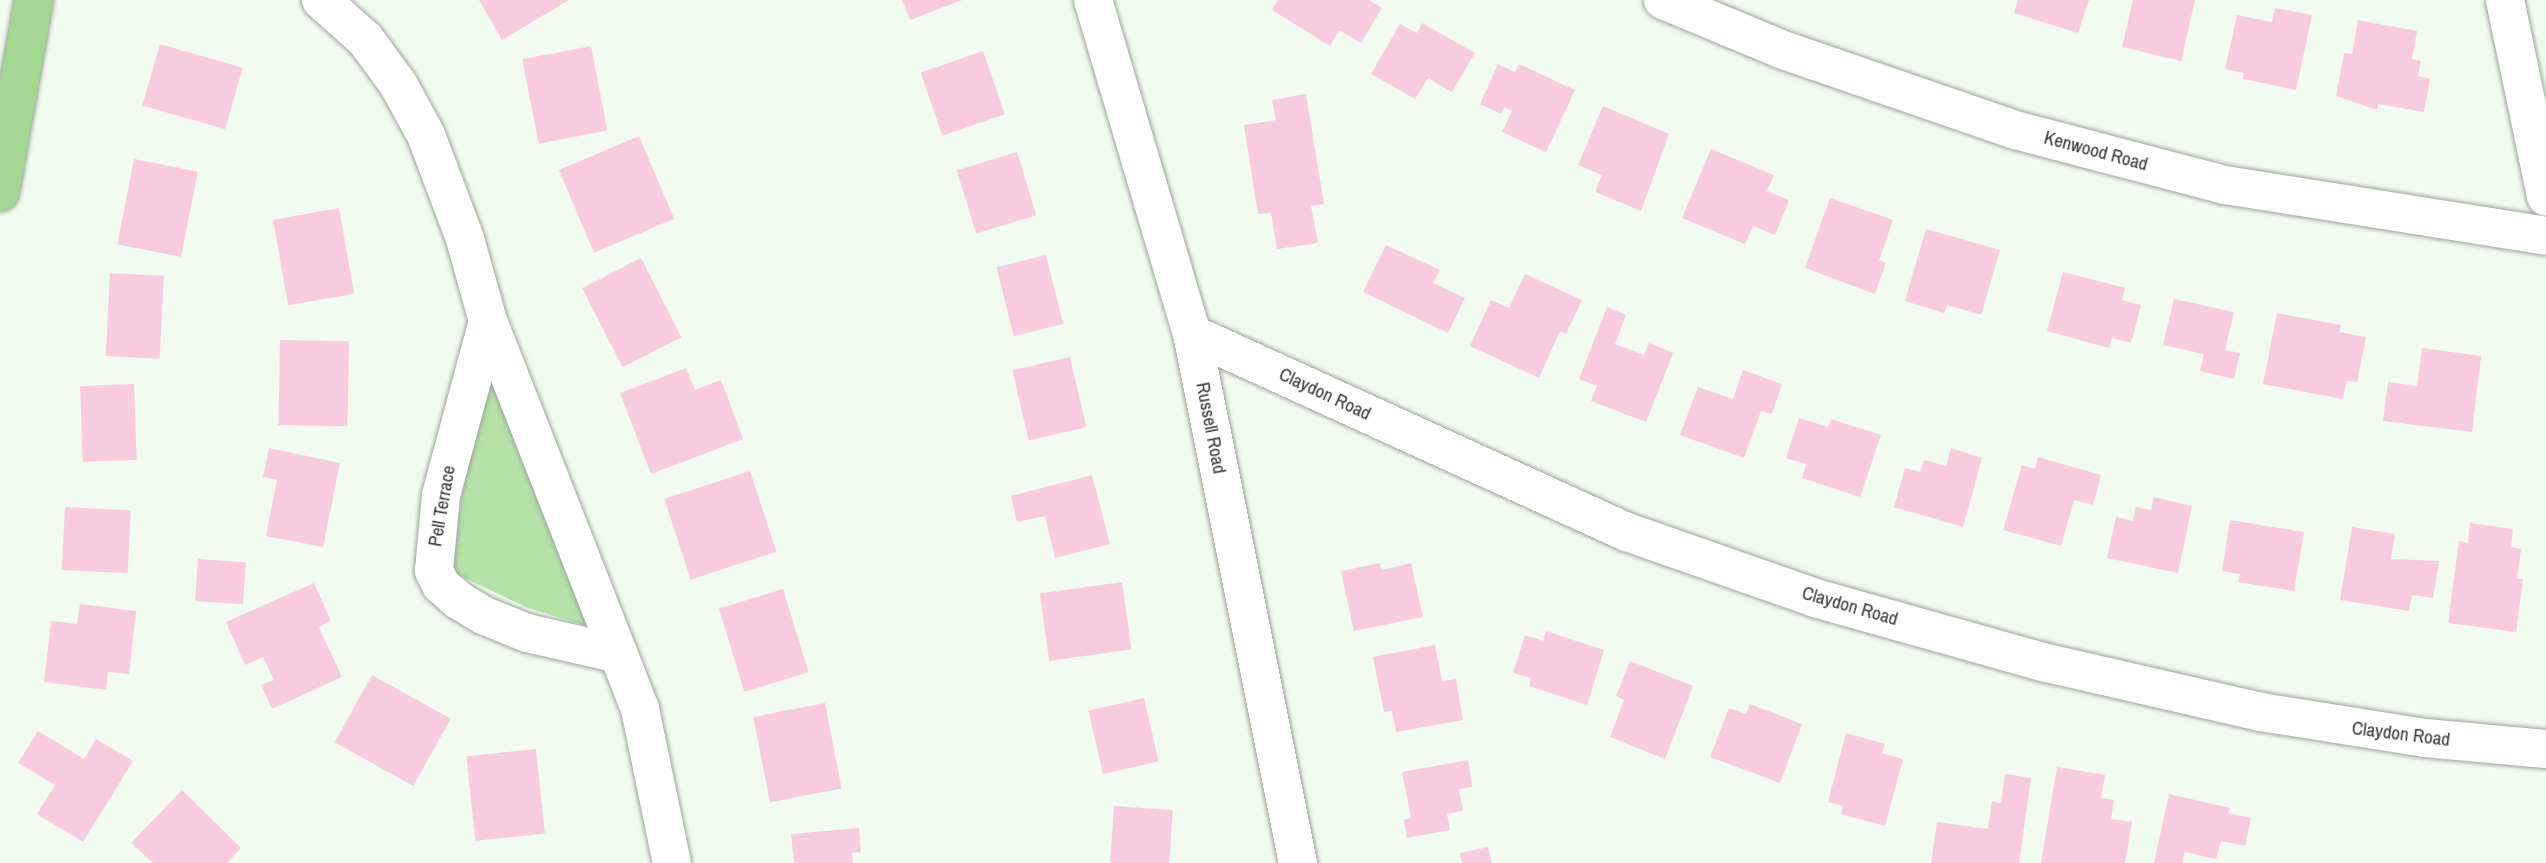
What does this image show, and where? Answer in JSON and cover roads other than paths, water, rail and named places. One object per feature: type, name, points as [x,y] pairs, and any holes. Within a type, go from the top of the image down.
[{"type":"main road","points":[[0,192],[34,0]]},
{"type":"street","points":[[321,0],[365,39],[398,84],[426,135],[465,239],[488,321],[640,709],[672,863]]},
{"type":"street","name":"Russell Road","points":[[1093,0],[1192,334],[1298,863]]},
{"type":"street","name":"Kenwood Road","points":[[1663,0],[1783,50],[2015,130],[2225,186],[2546,236]]},
{"type":"street","points":[[2505,0],[2546,197]]},
{"type":"street","name":"Pell Terrace","points":[[488,321],[441,495],[434,571],[449,593],[485,616],[527,633],[619,654]]},
{"type":"street","name":"Claydon Road","points":[[1192,334],[1627,532],[1815,598],[2047,663],[2262,712],[2425,738],[2546,749]]}]
